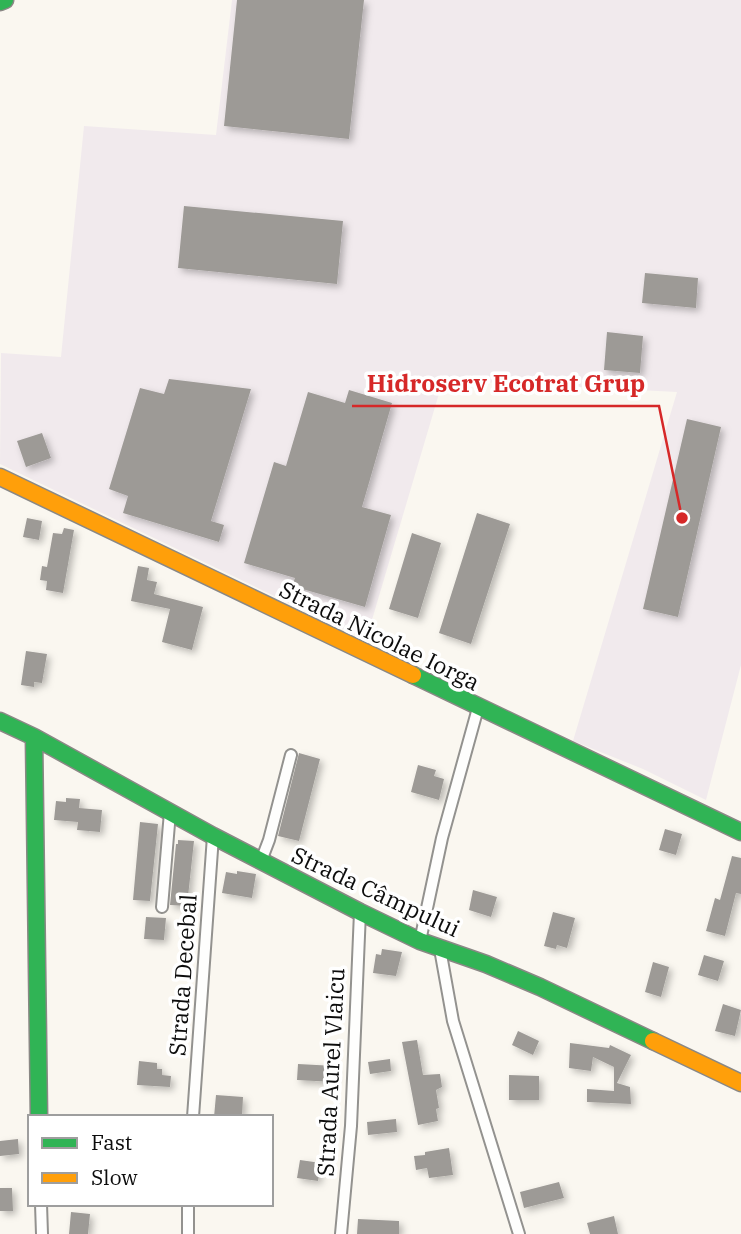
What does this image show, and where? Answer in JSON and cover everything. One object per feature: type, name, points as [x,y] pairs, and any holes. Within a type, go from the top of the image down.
[{"type":"street","points":[[0,2],[5,0]]},
{"type":"street","name":"Strada Nicolae Iorga","points":[[0,477],[741,832]]},
{"type":"street","points":[[420,941],[442,838],[478,708]]},
{"type":"street","name":"Strada Câmpului","points":[[0,721],[360,912],[420,941],[486,964],[540,987],[741,1083]]},
{"type":"street","points":[[34,737],[39,1115]]},
{"type":"street","points":[[261,861],[270,840],[290,755]]},
{"type":"street","points":[[162,906],[170,812]]},
{"type":"street","name":"Strada Decebal","points":[[193,1115],[214,836]]},
{"type":"street","name":"Strada Aurel Vlaicu","points":[[341,1234],[351,1126],[360,912]]},
{"type":"street","points":[[440,948],[453,1021],[519,1234]]},
{"type":"street","points":[[41,1206],[42,1234]]},
{"type":"street","points":[[188,1206],[188,1234]]},
{"type":"shaded area","points":[[232,0],[741,0],[741,665],[706,800],[643,769],[573,741],[677,392],[443,380],[366,640],[0,464],[1,353],[61,357],[84,126],[216,135]]},
{"type":"building","points":[[237,0],[364,0],[349,139],[224,126]]},
{"type":"building","points":[[184,206],[343,221],[337,284],[178,268]]},
{"type":"building","points":[[645,273],[698,278],[696,308],[642,303]]},
{"type":"building","points":[[607,332],[643,336],[640,373],[604,370]]},
{"type":"building","points":[[169,379],[251,389],[211,521],[224,525],[219,542],[123,513],[128,496],[109,489],[140,388],[164,394]]},
{"type":"building","points":[[349,390],[392,403],[362,507],[391,515],[365,607],[292,586],[295,578],[244,563],[274,462],[286,466],[308,392],[345,403]]},
{"type":"building","points":[[687,419],[721,427],[678,617],[643,609]]},
{"type":"building","points":[[42,433],[51,458],[26,467],[17,441]]},
{"type":"building","points":[[477,513],[510,524],[471,644],[439,633]]},
{"type":"building","points":[[27,518],[42,521],[39,540],[23,537]]},
{"type":"building","points":[[64,528],[74,530],[63,593],[46,590],[47,581],[40,580],[42,566],[47,567],[53,533],[62,534]]},
{"type":"building","points":[[412,533],[441,543],[418,618],[389,609]]},
{"type":"building","points":[[138,566],[149,568],[147,580],[157,582],[154,594],[203,607],[192,650],[162,642],[170,609],[131,601]]},
{"type":"building","points":[[26,651],[47,654],[42,683],[34,682],[34,687],[21,685]]},
{"type":"building","points":[[299,753],[320,759],[299,841],[278,836]]},
{"type":"building","points":[[418,765],[436,770],[434,776],[444,779],[439,800],[411,792]]},
{"type":"building","points":[[66,798],[80,799],[79,808],[102,810],[100,832],[77,830],[78,822],[54,820],[56,801],[66,802]]},
{"type":"building","points":[[140,822],[158,824],[150,901],[133,900]]},
{"type":"building","points":[[665,829],[682,834],[676,855],[659,850]]},
{"type":"building","points":[[178,840],[194,841],[187,906],[170,905]]},
{"type":"building","points":[[732,856],[741,858],[741,894],[736,893],[725,936],[706,931],[715,898],[720,900]]},
{"type":"building","points":[[237,871],[256,874],[252,898],[222,893],[226,872],[237,874]]},
{"type":"building","points":[[473,890],[497,897],[491,917],[469,910]]},
{"type":"building","points":[[553,912],[575,918],[567,948],[557,945],[556,949],[544,946]]},
{"type":"building","points":[[146,917],[166,918],[164,940],[144,939]]},
{"type":"building","points":[[382,949],[402,952],[396,976],[373,973],[376,954],[381,955]]},
{"type":"building","points":[[704,955],[724,961],[718,981],[698,975]]},
{"type":"building","points":[[653,962],[669,967],[661,997],[645,992]]},
{"type":"building","points":[[723,1004],[741,1010],[735,1036],[715,1031]]},
{"type":"building","points":[[518,1031],[539,1041],[533,1055],[512,1045]]},
{"type":"building","points":[[417,1040],[423,1075],[440,1074],[442,1087],[436,1090],[438,1121],[418,1125],[402,1042]]},
{"type":"building","points":[[570,1043],[609,1048],[610,1045],[631,1055],[617,1083],[630,1087],[631,1104],[587,1102],[587,1089],[614,1091],[614,1067],[593,1057],[591,1071],[569,1068]]},
{"type":"building","points":[[390,1059],[391,1071],[370,1074],[368,1062]]},
{"type":"building","points":[[139,1061],[157,1063],[157,1069],[162,1069],[162,1075],[171,1076],[170,1087],[137,1085]]},
{"type":"building","points":[[298,1064],[335,1066],[334,1082],[297,1080]]},
{"type":"building","points":[[509,1075],[539,1076],[539,1100],[509,1100]]},
{"type":"building","points":[[216,1095],[243,1097],[242,1115],[214,1115]]},
{"type":"building","points":[[396,1119],[397,1132],[368,1135],[367,1122]]},
{"type":"building","points":[[18,1139],[19,1154],[0,1156],[0,1141]]},
{"type":"building","points":[[449,1148],[453,1175],[429,1178],[427,1168],[416,1170],[414,1156]]},
{"type":"building","points":[[300,1160],[321,1163],[318,1181],[297,1178]]},
{"type":"building","points":[[559,1182],[564,1198],[524,1208],[520,1192]]},
{"type":"building","points":[[0,1188],[12,1188],[13,1211],[0,1211]]},
{"type":"building","points":[[71,1212],[90,1214],[88,1234],[69,1234]]},
{"type":"building","points":[[614,1216],[618,1234],[590,1234],[587,1223]]},
{"type":"building","points":[[358,1219],[399,1221],[399,1234],[357,1234]]},
{"type":"traffic: fast","points":[[0,2],[5,0]]},
{"type":"traffic: fast","points":[[413,675],[741,832]]},
{"type":"traffic: fast","points":[[0,721],[360,912],[420,941],[486,964],[540,987],[653,1041]]},
{"type":"traffic: fast","points":[[34,737],[39,1115]]},
{"type":"traffic: slow","points":[[0,477],[413,675]]},
{"type":"traffic: slow","points":[[653,1041],[741,1083]]},
{"type":"place","name":"Hidroserv Ecotrat Grup","points":[[682,518]]}]
